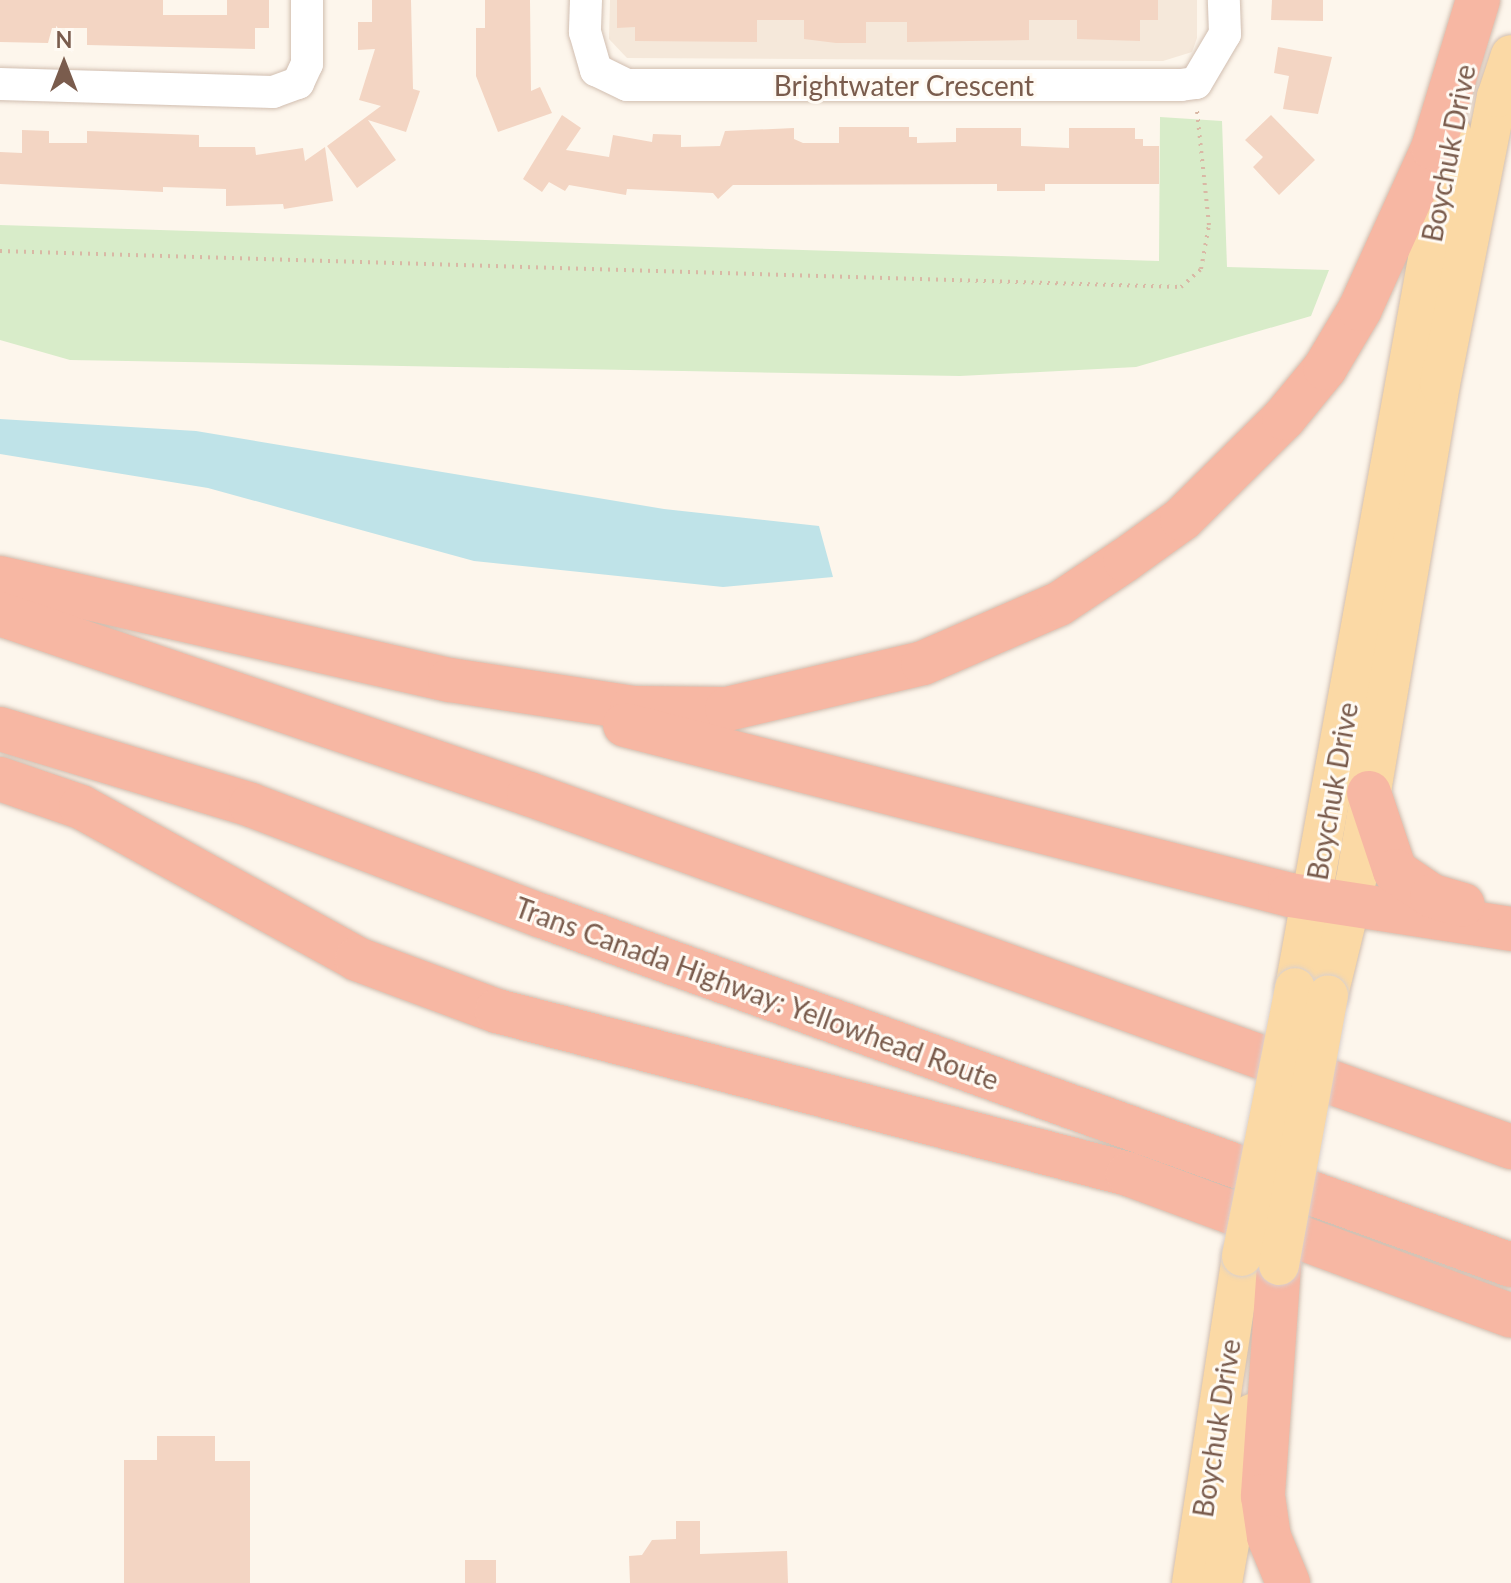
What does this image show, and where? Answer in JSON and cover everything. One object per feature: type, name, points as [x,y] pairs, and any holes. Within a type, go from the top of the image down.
[{"type":"highway","points":[[450,680],[632,708],[727,709],[923,663],[1046,610],[1085,586],[1182,519],[1284,418],[1325,368],[1360,309],[1433,148],[1479,0]]},
{"type":"highway","points":[[0,578],[450,680],[1331,901],[1511,929]]},
{"type":"highway","points":[[0,614],[529,794],[1511,1147]]},
{"type":"highway","name":"Trans Canada Highway: Yellowhead Route","points":[[0,729],[251,805],[542,916],[1511,1265]]},
{"type":"highway","points":[[0,779],[81,807],[357,959],[497,1011],[1128,1174],[1511,1316]]},
{"type":"highway","points":[[1369,793],[1395,871],[1432,896],[1511,919]]},
{"type":"highway","points":[[1260,1260],[1263,1496],[1269,1537],[1288,1583]]},
{"type":"main road","name":"Boychuk Drive","points":[[1192,1583],[1331,901],[1441,177],[1479,0]]},
{"type":"main road","name":"Boychuk Drive","points":[[1331,901],[1369,793],[1440,384],[1497,97],[1511,55]]},
{"type":"main road","name":"Boychuk Drive","points":[[1222,1583],[1260,1260]]},
{"type":"street","points":[[0,84],[273,92],[298,83],[307,64],[307,0]]},
{"type":"street","name":"Brightwater Crescent","points":[[586,0],[585,32],[596,70],[627,85],[1196,83],[1225,34],[1224,0]]},
{"type":"path","points":[[0,251],[1181,287],[1201,269],[1209,225],[1198,117]]},
{"type":"shaded area","points":[[610,0],[1197,0],[1197,38],[1192,52],[1163,61],[627,58],[609,39]]},
{"type":"green space","points":[[1160,117],[1222,121],[1227,267],[1329,270],[1311,316],[1136,367],[960,376],[70,360],[0,340],[0,225],[1159,261]]},
{"type":"water","points":[[0,419],[196,431],[664,509],[819,526],[833,577],[723,587],[474,561],[208,488],[0,454]]},
{"type":"building","points":[[0,0],[163,0],[163,15],[227,15],[227,0],[269,0],[269,28],[255,28],[255,49],[87,45],[87,28],[52,28],[48,43],[0,42]]},
{"type":"building","points":[[372,0],[411,0],[413,89],[420,91],[406,132],[368,120],[396,160],[357,188],[327,146],[381,106],[359,100],[375,49],[358,50],[358,22],[372,22]]},
{"type":"building","points":[[485,0],[530,0],[531,91],[540,87],[552,113],[498,132],[476,76],[476,28],[485,28]]},
{"type":"building","points":[[617,0],[1158,0],[1158,20],[1140,20],[1140,41],[1077,39],[1077,20],[1029,20],[1029,40],[907,42],[907,22],[866,22],[866,43],[836,43],[804,39],[804,20],[757,20],[757,42],[635,41],[635,27],[617,28]]},
{"type":"building","points":[[1272,0],[1323,0],[1323,21],[1271,20]]},
{"type":"building","points":[[1278,47],[1332,57],[1318,114],[1283,109],[1289,76],[1274,73]]},
{"type":"building","points":[[562,115],[581,128],[566,150],[609,157],[613,135],[652,142],[653,134],[681,135],[681,147],[720,146],[725,131],[794,128],[794,139],[803,143],[839,143],[839,127],[909,127],[909,137],[917,137],[917,143],[956,142],[956,128],[1021,128],[1021,146],[1069,148],[1069,128],[1135,128],[1135,139],[1143,139],[1143,146],[1159,146],[1159,184],[1045,184],[1045,191],[997,191],[997,184],[733,185],[718,199],[713,193],[627,189],[626,195],[569,185],[565,191],[549,182],[542,192],[523,179]]},
{"type":"building","points":[[1271,115],[1315,160],[1279,195],[1253,167],[1263,157],[1245,140]]},
{"type":"building","points":[[22,130],[49,131],[49,143],[87,143],[87,131],[199,135],[199,147],[255,147],[256,155],[303,148],[305,161],[325,147],[333,201],[284,209],[283,204],[226,206],[226,189],[163,187],[163,192],[0,184],[0,152],[22,153]]},
{"type":"building","points":[[157,1436],[215,1436],[215,1461],[250,1461],[250,1583],[124,1583],[124,1460],[157,1460]]},
{"type":"building","points":[[676,1521],[700,1521],[700,1554],[787,1551],[788,1583],[630,1583],[629,1556],[642,1555],[652,1540],[676,1539]]},
{"type":"building","points":[[465,1560],[496,1560],[496,1583],[465,1583]]}]
